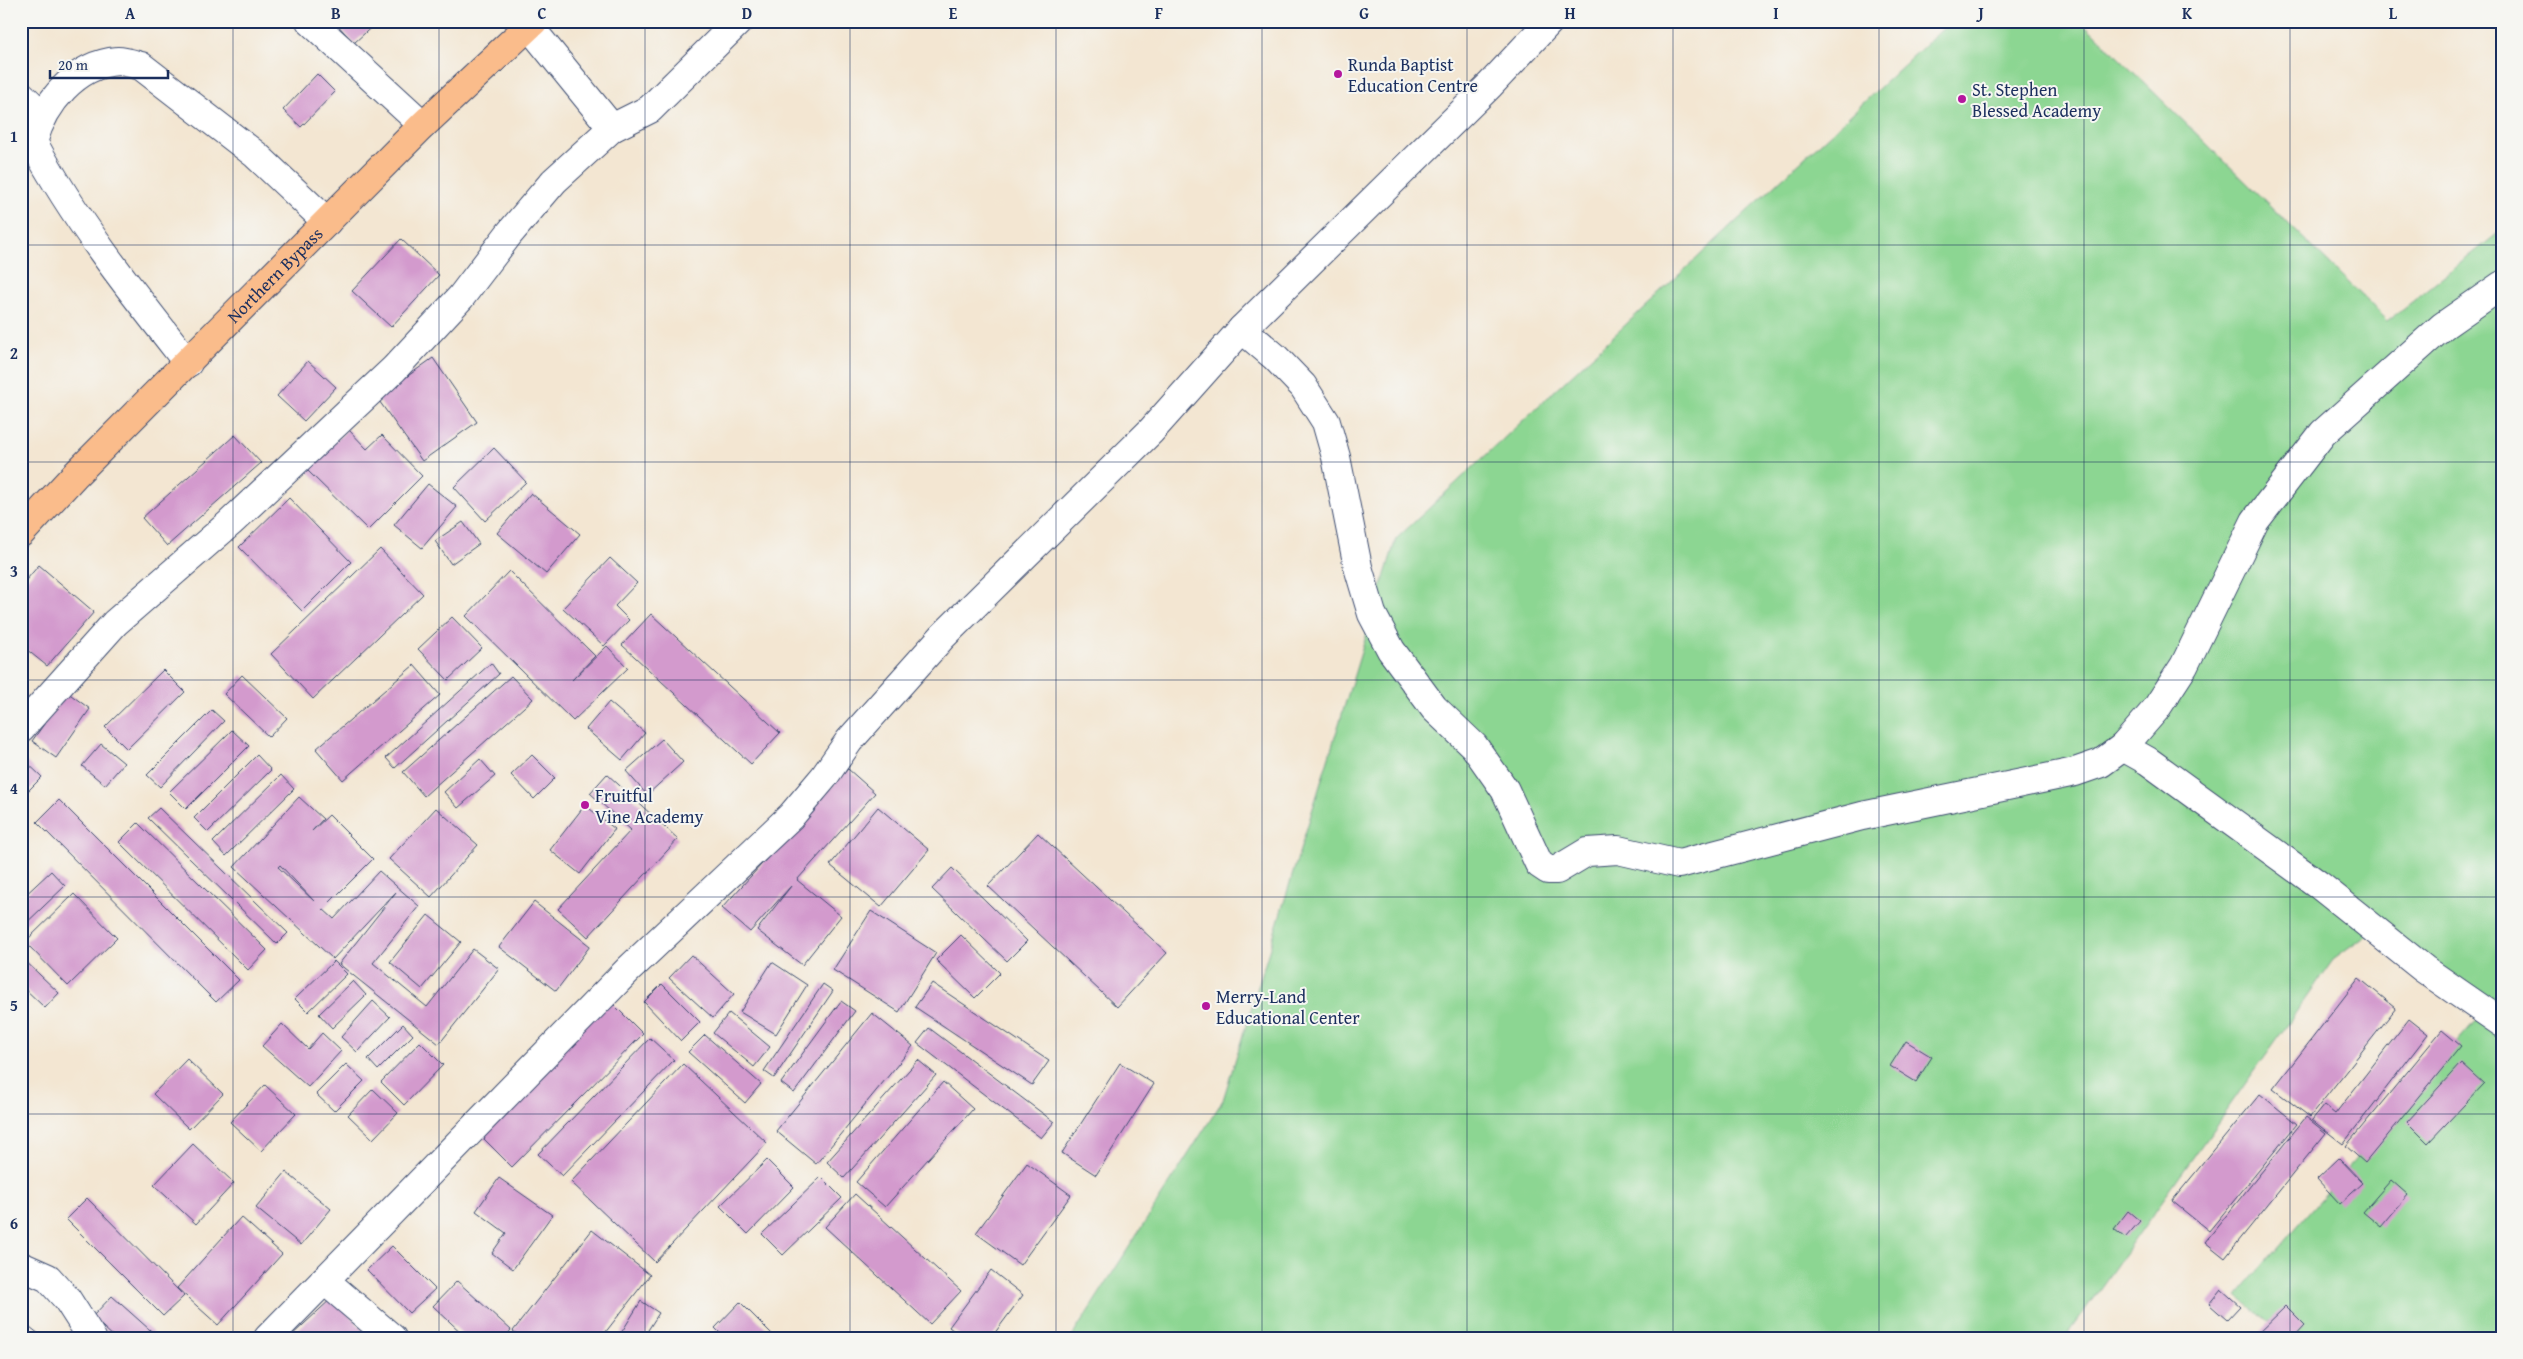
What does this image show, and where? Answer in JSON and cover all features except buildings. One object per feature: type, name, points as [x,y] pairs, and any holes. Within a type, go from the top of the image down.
[{"type":"main road","name":"Northern Bypass","points":[[21,533],[74,476],[423,125],[532,24]]},
{"type":"street","points":[[310,21],[423,125]]},
{"type":"street","points":[[21,728],[115,623],[230,523],[394,369],[460,297],[554,180],[612,128],[650,109],[739,21]]},
{"type":"street","points":[[268,1338],[628,970],[791,816],[824,777],[849,741],[937,643],[1151,431],[1242,329],[1490,85],[1550,21]]},
{"type":"street","points":[[532,24],[612,128]]},
{"type":"street","points":[[188,363],[114,270],[50,172],[34,142],[43,116],[65,87],[90,67],[119,61],[141,66],[256,155],[327,222]]},
{"type":"street","points":[[21,95],[43,116]]},
{"type":"street","points":[[1242,329],[1275,357],[1303,386],[1326,422],[1339,472],[1358,567],[1372,614],[1390,650],[1434,708],[1474,746],[1505,790],[1539,864],[1548,870],[1557,870],[1588,852],[1618,850],[1679,864],[1862,816],[2075,772],[2101,763],[2123,747],[2156,708],[2184,666],[2255,521],[2323,432],[2443,326],[2502,285]]},
{"type":"street","points":[[2123,747],[2148,762],[2319,885],[2424,969],[2502,1023]]},
{"type":"street","points":[[21,1266],[48,1278],[67,1299],[92,1338]]},
{"type":"street","points":[[324,1280],[392,1338]]},
{"type":"green space","points":[[1951,21],[2081,21],[2388,321],[2502,230],[2502,1338],[2287,1338],[2237,1296],[2483,1012],[2374,930],[2333,960],[2065,1338],[1071,1338],[1223,1100],[1396,539]]},
{"type":"place","name":"Runda Baptist Education Centre","points":[[1338,74]]},
{"type":"place","name":"St. Stephen Blessed Academy","points":[[1962,99]]},
{"type":"place","name":"Fruitful Vine Academy","points":[[585,805]]},
{"type":"place","name":"Merry-Land Educational Center","points":[[1206,1006]]}]
